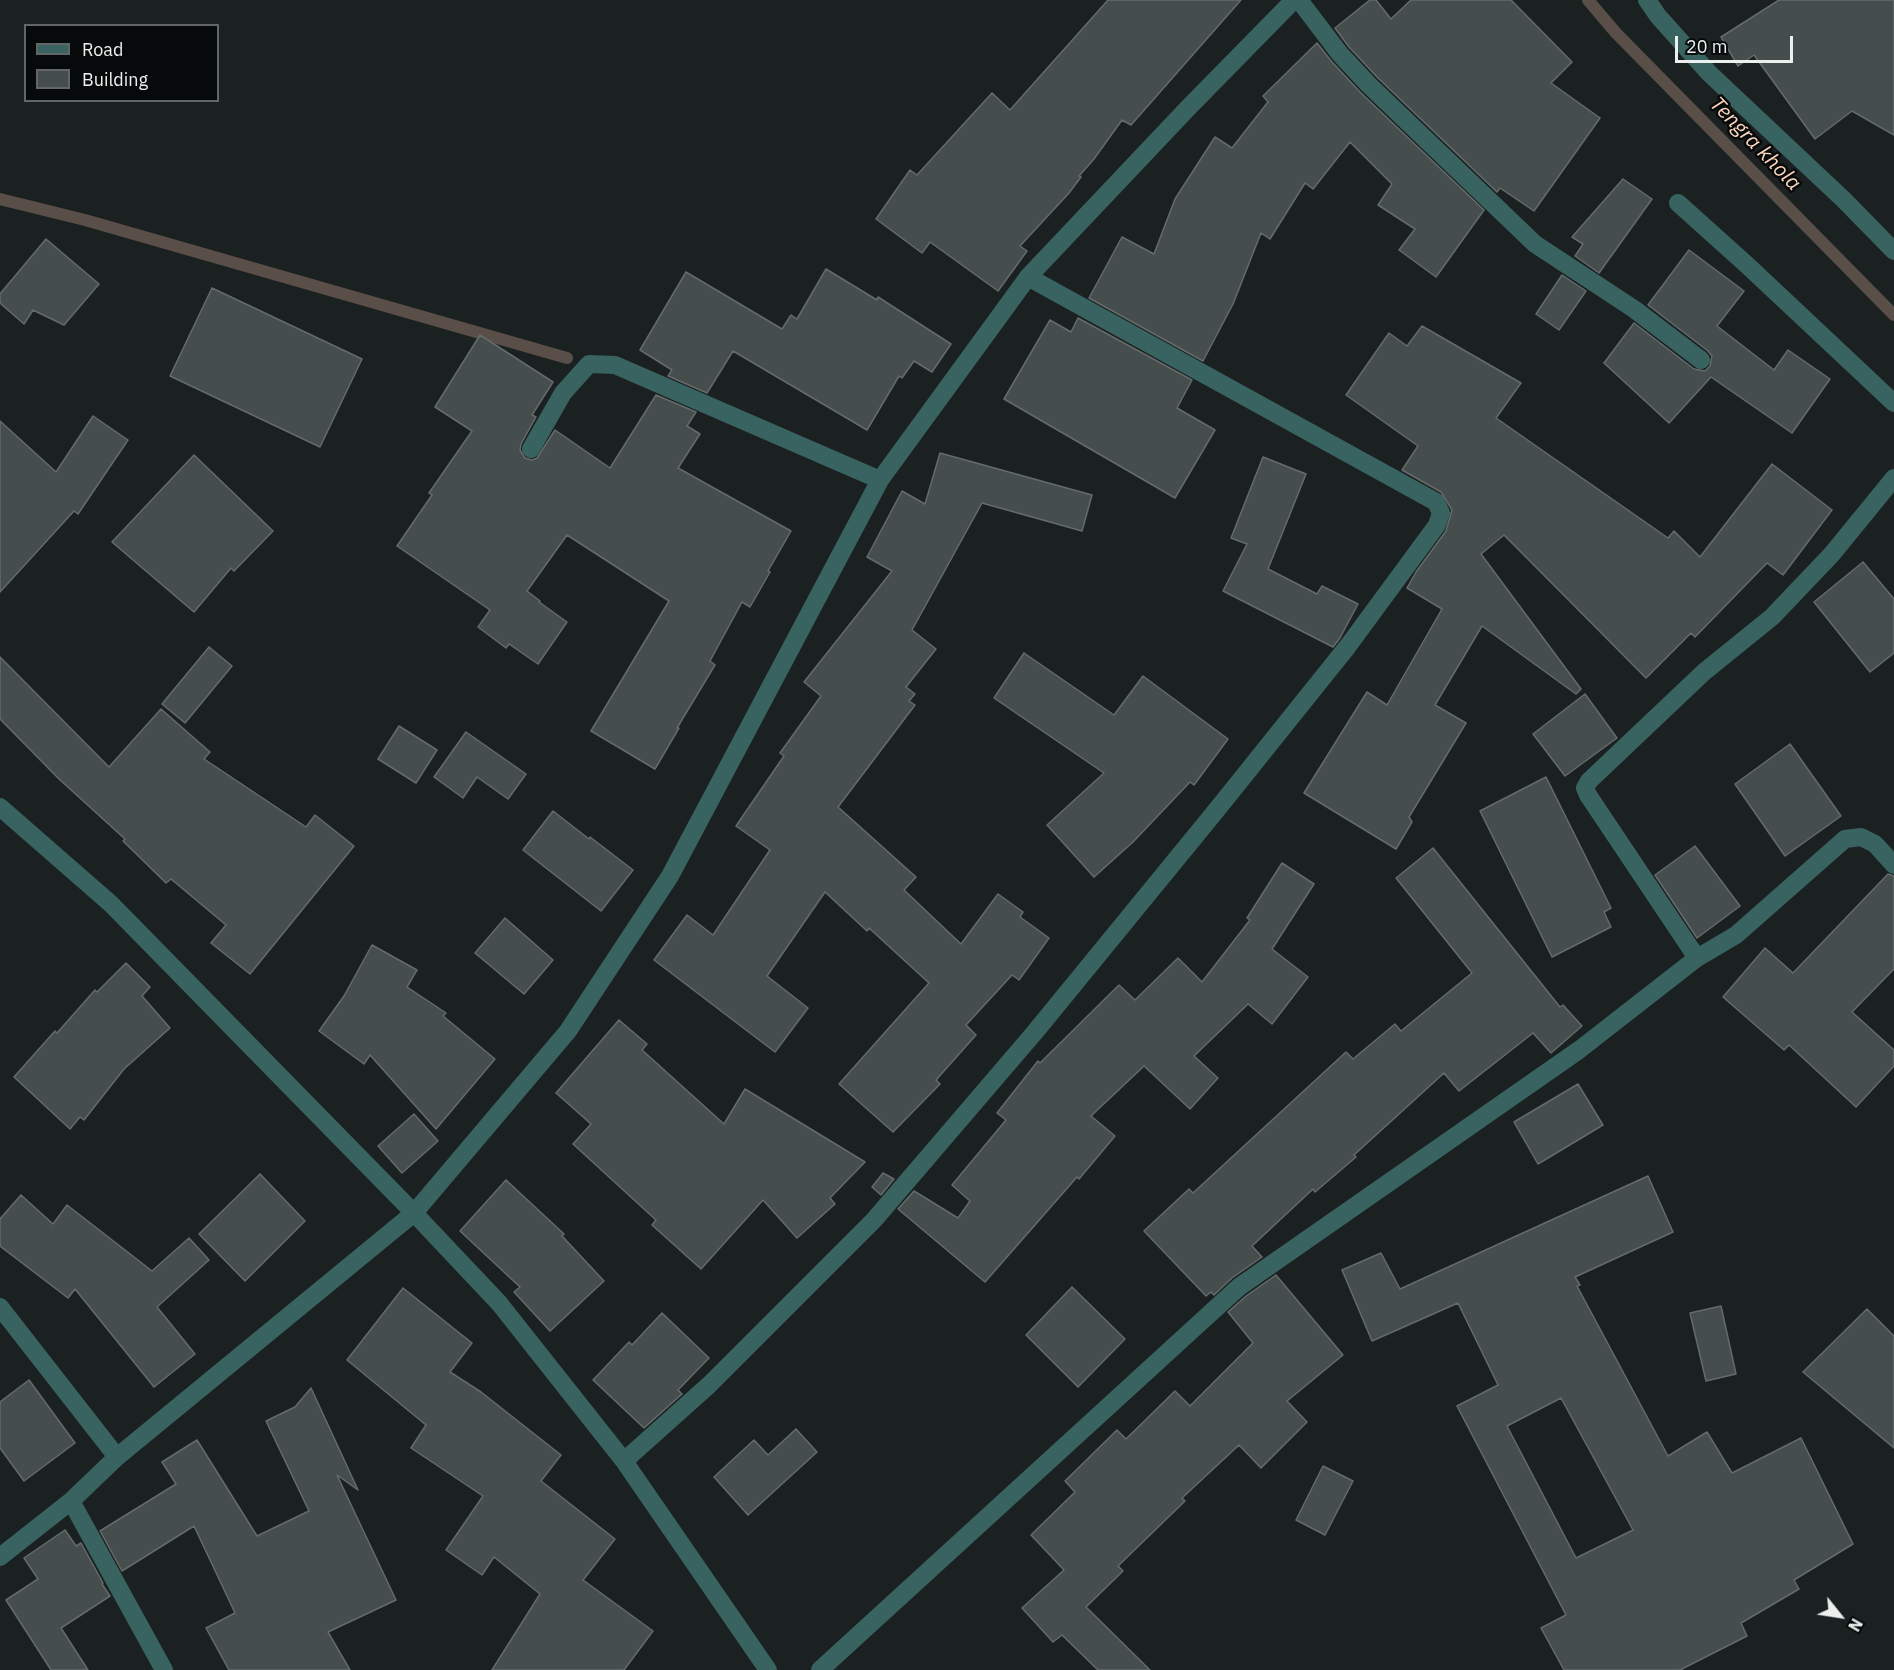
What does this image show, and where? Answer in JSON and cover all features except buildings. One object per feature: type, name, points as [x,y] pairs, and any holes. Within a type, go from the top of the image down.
[{"type":"street","points":[[0,1557],[71,1501],[117,1457],[414,1213],[568,1032],[670,876],[880,480],[1028,277],[1294,0]]},
{"type":"street","points":[[1299,0],[1340,54],[1369,85],[1535,244],[1634,309],[1701,360]]},
{"type":"street","points":[[1647,0],[1658,16],[1709,73],[1844,200],[1894,251]]},
{"type":"street","points":[[1678,203],[1894,403]]},
{"type":"street","points":[[624,1461],[709,1385],[874,1220],[1035,1032],[1219,807],[1348,646],[1437,525],[1441,513],[1436,502],[1028,277]]},
{"type":"street","points":[[531,450],[563,393],[589,364],[615,365],[880,480]]},
{"type":"street","points":[[1697,958],[1585,788],[1589,781],[1704,672],[1772,617],[1832,554],[1894,478]]},
{"type":"street","points":[[0,807],[111,904],[414,1213],[499,1303],[624,1461],[768,1670]]},
{"type":"street","points":[[820,1670],[1239,1287],[1579,1050],[1697,958],[1736,935],[1845,839],[1861,837],[1875,844],[1894,865]]},
{"type":"street","points":[[0,1307],[117,1457]]},
{"type":"street","points":[[71,1501],[164,1670]]},
{"type":"waterway","name":"Tengra khola","points":[[1588,0],[1616,33],[1894,315]]},
{"type":"waterway","points":[[0,199],[85,220],[567,358]]}]
